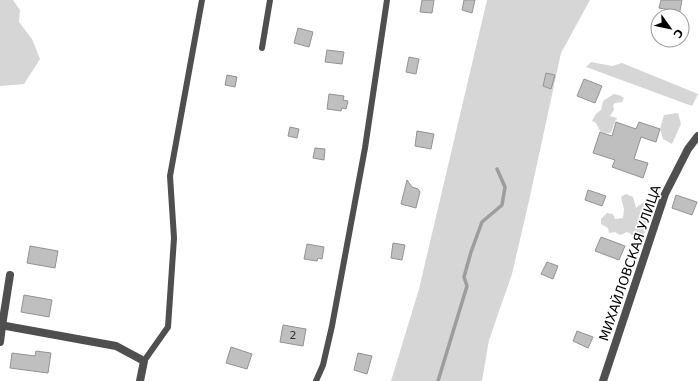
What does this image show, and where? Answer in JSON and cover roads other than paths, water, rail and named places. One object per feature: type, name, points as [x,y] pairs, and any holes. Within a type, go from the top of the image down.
[{"type":"street","name":"МИХАЙЛОВСКАЯ УЛИЦА","points":[[603,381],[665,194],[688,149],[698,136]]},
{"type":"street","points":[[0,342],[1,325],[10,274]]},
{"type":"street","points":[[1,325],[116,346],[144,361],[140,381]]},
{"type":"lane","points":[[144,361],[168,327],[174,238],[170,176],[202,0]]},
{"type":"lane","points":[[262,48],[270,0]]},
{"type":"lane","points":[[316,381],[323,365],[332,326],[365,148],[387,0]]},
{"type":"waterway","points":[[438,381],[467,286],[464,277],[471,252],[482,222],[502,205],[505,187],[497,169]]}]
